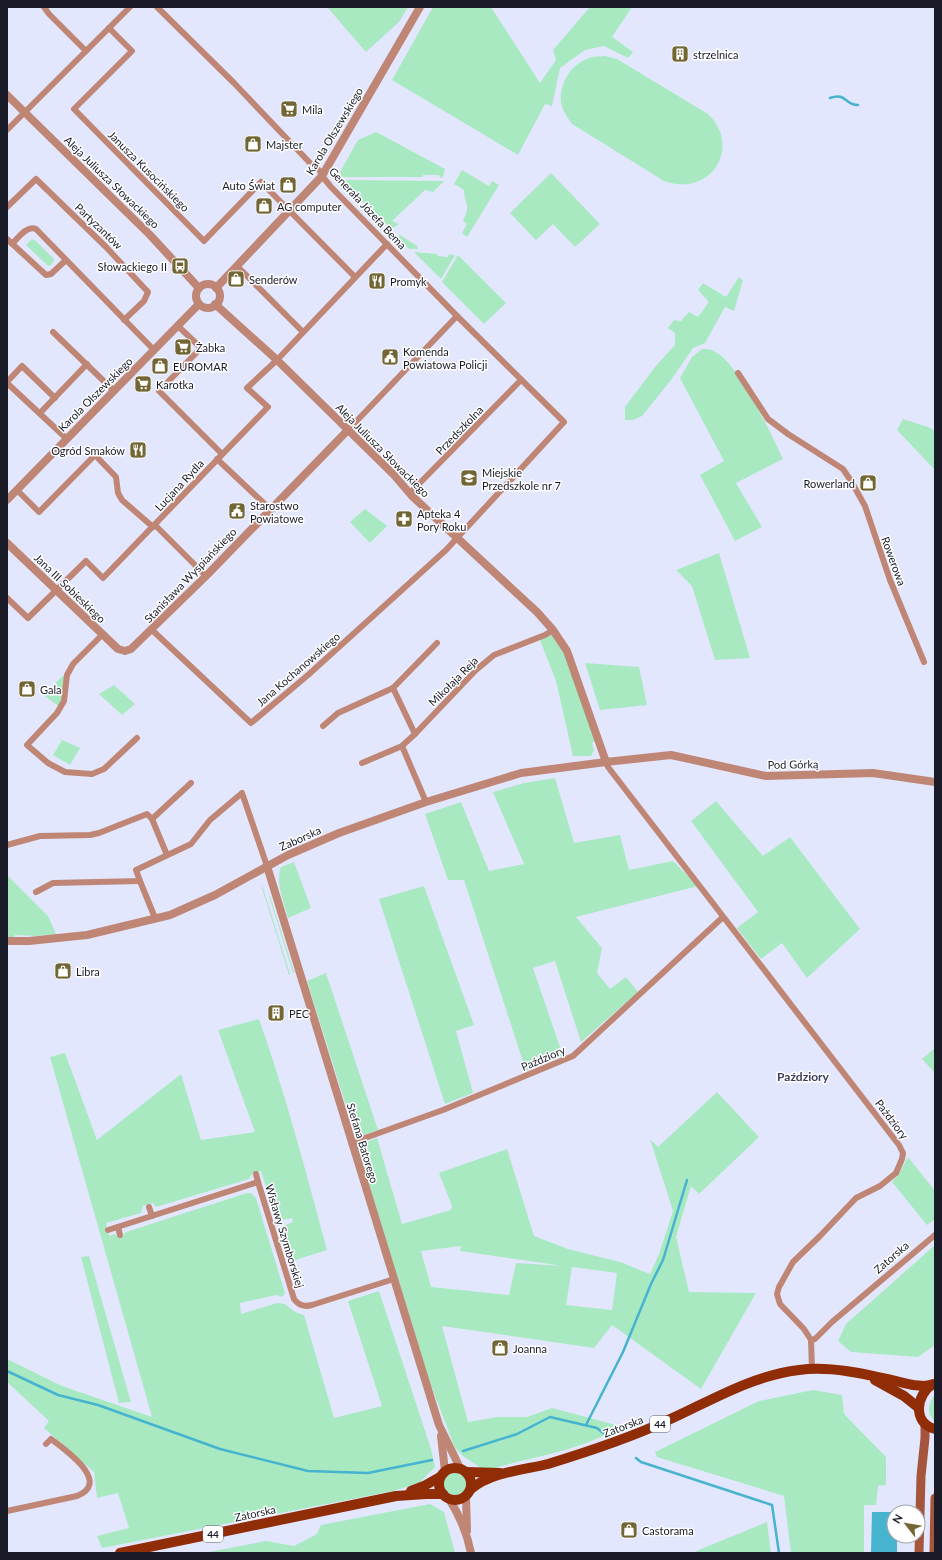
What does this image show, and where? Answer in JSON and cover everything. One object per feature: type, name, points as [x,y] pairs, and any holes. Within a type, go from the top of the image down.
[{"type":"main road","name":"Zatorska","points":[[468,1493],[476,1485],[506,1473],[546,1464],[620,1441],[658,1425],[753,1380],[780,1372],[812,1369],[838,1370],[918,1386],[933,1384]]},
{"type":"main road","name":"Zatorska","points":[[870,1376],[904,1396],[919,1408]]},
{"type":"main road","name":"44","points":[[919,1408],[922,1394],[933,1384]]},
{"type":"main road","points":[[919,1408],[920,1416],[925,1424],[935,1429]]},
{"type":"main road","points":[[919,1553],[921,1476],[925,1424]]},
{"type":"main road","name":"44","points":[[442,1474],[450,1468],[464,1470]]},
{"type":"main road","name":"Zatorska","points":[[464,1470],[506,1473]]},
{"type":"main road","points":[[464,1470],[471,1480],[468,1493]]},
{"type":"main road","name":"Zatorska","points":[[120,1553],[396,1496],[424,1486],[442,1474]]},
{"type":"main road","points":[[442,1474],[439,1486],[446,1497]]},
{"type":"main road","name":"44","points":[[446,1497],[458,1500],[468,1493]]},
{"type":"main road","name":"Zatorska","points":[[396,1496],[430,1494],[446,1497]]},
{"type":"main road","points":[[934,1553],[935,1498]]},
{"type":"street","points":[[44,7],[49,14],[86,51]]},
{"type":"street","points":[[7,130],[130,7]]},
{"type":"street","name":"Generała Józefa Bema","points":[[157,7],[234,82],[311,164],[320,171],[322,176],[387,244],[564,422],[457,538]]},
{"type":"street","name":"Karola Olszewskiego","points":[[216,288],[322,176],[420,7]]},
{"type":"street","name":"Janusza Kusocińskiego","points":[[109,28],[132,51],[74,109],[204,240],[261,182],[289,211]]},
{"type":"street","name":"Aleja Juliusza Słowackiego","points":[[7,95],[150,235],[199,288]]},
{"type":"street","name":"Partyzantów","points":[[7,207],[36,179],[111,252],[148,292],[144,300],[124,320]]},
{"type":"street","points":[[289,211],[355,277]]},
{"type":"street","points":[[12,244],[28,229],[33,228],[154,350]]},
{"type":"street","points":[[7,239],[46,275],[51,274],[66,260]]},
{"type":"street","points":[[277,360],[387,244]]},
{"type":"street","points":[[236,266],[303,332]]},
{"type":"street","points":[[205,284],[209,284],[216,288],[219,298],[216,304],[206,307],[199,304],[196,294],[199,288],[205,284]]},
{"type":"street","name":"Karola Olszewskiego","points":[[7,500],[199,304]]},
{"type":"street","name":"Aleja Juliusza Słowackiego","points":[[216,304],[277,360],[394,475],[410,494],[538,612],[553,630],[567,651],[606,762]]},
{"type":"street","name":"Stanisława Wyspiańskiego","points":[[118,649],[125,651],[131,649],[152,630],[348,430],[457,316]]},
{"type":"street","points":[[178,326],[201,348],[159,391],[222,454]]},
{"type":"street","points":[[53,332],[114,391]]},
{"type":"street","name":"Lucjana Rydla","points":[[56,590],[86,561],[103,578],[154,526],[268,407],[248,388],[277,360]]},
{"type":"street","points":[[40,413],[87,364]]},
{"type":"street","points":[[55,398],[22,366],[7,383],[67,439]]},
{"type":"street","name":"Rowerowa","points":[[738,372],[768,419],[788,434],[843,469],[851,480],[865,506],[890,580],[924,662]]},
{"type":"street","name":"Przedszkolna","points":[[410,494],[521,380]]},
{"type":"street","points":[[17,490],[39,512],[96,455],[116,477],[118,493],[122,500],[154,526],[206,576]]},
{"type":"street","points":[[216,460],[270,509]]},
{"type":"street","name":"Jana Kochanowskiego","points":[[152,630],[251,723],[308,675],[446,550],[457,538]]},
{"type":"street","name":"Jana III Sobieskiego","points":[[7,543],[118,649]]},
{"type":"street","points":[[7,598],[28,618],[56,590]]},
{"type":"street","name":"Mikołaja Reja","points":[[362,762],[402,746],[476,670],[494,656],[545,635],[553,630]]},
{"type":"street","points":[[103,634],[73,664],[67,675],[64,701],[57,713],[27,745],[48,763],[65,772],[92,774],[104,769],[137,738]]},
{"type":"street","points":[[323,726],[338,713],[393,688],[437,643]]},
{"type":"street","points":[[393,688],[415,734]]},
{"type":"street","points":[[402,746],[426,802]]},
{"type":"street","name":"Pod Górką","points":[[606,762],[671,755],[766,776],[873,773],[935,782]]},
{"type":"street","name":"Zaborska","points":[[7,941],[87,935],[170,915],[215,895],[288,854],[339,833],[426,802],[520,773],[606,762]]},
{"type":"street","name":"Paździory","points":[[606,762],[608,767],[899,1145],[903,1153],[902,1160],[896,1173],[880,1186],[856,1198],[793,1262],[779,1287],[777,1294],[780,1304],[804,1329],[811,1340]]},
{"type":"street","points":[[152,819],[191,783]]},
{"type":"street","points":[[155,918],[136,870],[190,844],[210,820],[242,794],[267,866]]},
{"type":"street","points":[[7,845],[40,836],[99,833],[147,814],[152,819],[167,855]]},
{"type":"street","name":"Stefana Batorego","points":[[267,866],[351,1143],[440,1425],[464,1470]]},
{"type":"street","points":[[36,892],[53,883],[140,881]]},
{"type":"street","name":"Paździory","points":[[351,1143],[443,1110],[573,1056],[723,917]]},
{"type":"street","points":[[256,1174],[258,1182]]},
{"type":"street","name":"Wisławy Szymborskiej","points":[[108,1230],[258,1182],[294,1299],[298,1304],[304,1306],[312,1305],[394,1279]]},
{"type":"street","points":[[149,1207],[152,1216]]},
{"type":"street","points":[[118,1227],[120,1235]]},
{"type":"street","name":"Zatorska","points":[[811,1340],[815,1339],[832,1322],[935,1235]]},
{"type":"street","points":[[811,1340],[812,1369]]},
{"type":"street","name":"Stefana Batorego","points":[[440,1425],[442,1474]]},
{"type":"street","points":[[8,1509],[76,1496],[84,1493],[89,1486],[89,1478],[85,1469],[74,1458],[51,1439],[46,1444]]},
{"type":"street","points":[[467,1536],[468,1493]]},
{"type":"street","points":[[446,1497],[458,1513],[467,1536],[471,1553]]},
{"type":"green space","points":[[327,7],[408,7],[399,22],[366,52]]},
{"type":"green space","points":[[433,7],[491,7],[540,83],[556,60],[553,50],[590,7],[632,7],[612,37],[633,52],[628,58],[604,46],[585,50],[560,68],[552,106],[545,104],[518,155],[392,80]]},
{"type":"green space","points":[[605,56],[617,59],[708,114],[718,127],[722,141],[722,155],[716,167],[707,176],[695,182],[681,184],[664,181],[572,124],[564,111],[561,102],[562,87],[565,80],[579,63],[593,57]]},
{"type":"green space","points":[[376,132],[445,169],[443,177],[440,178],[439,175],[423,175],[423,177],[341,177],[340,172],[358,140]]},
{"type":"green space","points":[[462,170],[489,186],[492,181],[499,185],[467,237],[462,233],[467,224],[463,221],[467,211],[464,190],[454,184]]},
{"type":"green space","points":[[551,173],[600,224],[575,247],[553,224],[536,240],[510,213]]},
{"type":"green space","points":[[343,180],[443,182],[433,192],[425,190],[392,221],[399,224],[393,228],[390,228],[343,182]]},
{"type":"green space","points":[[400,235],[417,246],[418,249],[409,249],[397,237]]},
{"type":"green space","points":[[32,239],[36,241],[54,259],[50,266],[47,265],[26,245]]},
{"type":"green space","points":[[414,252],[438,254],[437,256],[448,257],[449,254],[455,255],[441,279]]},
{"type":"green space","points":[[458,255],[506,303],[484,324],[442,282]]},
{"type":"green space","points":[[739,277],[743,280],[734,311],[725,307],[705,343],[693,348],[671,380],[642,416],[633,420],[625,420],[625,407],[655,367],[675,345],[675,333],[668,328],[674,320],[681,321],[689,312],[698,317],[709,302],[698,290],[703,283],[726,297]]},
{"type":"green space","points":[[702,349],[710,349],[714,351],[733,369],[753,400],[783,459],[736,483],[762,527],[735,541],[700,475],[724,461],[680,378],[692,357]]},
{"type":"green space","points":[[903,419],[928,427],[935,431],[935,470],[897,430]]},
{"type":"green space","points":[[365,509],[387,526],[370,543],[350,522]]},
{"type":"green space","points":[[719,553],[750,658],[715,660],[692,586],[676,570]]},
{"type":"green space","points":[[552,633],[564,653],[595,741],[592,743],[594,750],[591,756],[573,756],[556,681],[540,640]]},
{"type":"green space","points":[[585,663],[639,667],[647,705],[600,710]]},
{"type":"green space","points":[[71,668],[60,707],[43,695]]},
{"type":"green space","points":[[114,685],[135,704],[122,715],[99,694]]},
{"type":"green space","points":[[62,740],[80,748],[70,765],[53,755]]},
{"type":"green space","points":[[555,778],[574,843],[620,835],[629,870],[673,861],[698,886],[576,917],[602,948],[597,973],[610,989],[626,977],[638,992],[581,1042],[555,961],[533,968],[563,1056],[526,1071],[464,880],[448,880],[425,814],[461,802],[489,871],[524,864],[493,792],[524,783]]},
{"type":"green space","points":[[716,801],[763,856],[790,837],[860,929],[807,978],[782,943],[761,959],[737,928],[758,912],[691,821]]},
{"type":"green space","points":[[294,862],[311,908],[288,918],[281,892],[279,873],[281,867]]},
{"type":"green space","points":[[7,875],[48,916],[56,934],[38,936],[15,935],[14,938],[7,939]]},
{"type":"green space","points":[[261,885],[290,974],[289,975]]},
{"type":"green space","points":[[424,886],[474,1025],[456,1031],[473,1093],[445,1104],[379,899]]},
{"type":"green space","points":[[269,896],[294,972],[293,973]]},
{"type":"green space","points":[[326,973],[378,1130],[360,1136],[354,1131],[307,981]]},
{"type":"green space","points":[[259,1019],[287,1105],[327,1250],[289,1262],[279,1228],[293,1222],[292,1218],[277,1221],[270,1199],[271,1198],[261,1171],[252,1174],[249,1179],[156,1207],[153,1203],[143,1206],[141,1213],[106,1223],[109,1236],[115,1234],[117,1236],[123,1236],[126,1232],[251,1193],[256,1198],[285,1293],[282,1297],[276,1295],[240,1303],[241,1314],[277,1303],[285,1304],[295,1312],[304,1315],[334,1418],[382,1406],[348,1301],[379,1291],[431,1449],[435,1467],[419,1483],[393,1491],[102,1548],[97,1536],[129,1528],[118,1493],[97,1498],[94,1472],[44,1428],[49,1421],[7,1382],[7,1359],[62,1386],[152,1417],[50,1057],[65,1053],[97,1140],[181,1074],[201,1140],[255,1132],[218,1030]]},
{"type":"green space","points":[[935,1048],[935,1073],[922,1059]]},
{"type":"green space","points":[[717,1092],[759,1137],[699,1194],[691,1186],[676,1237],[689,1292],[756,1293],[701,1389],[612,1325],[594,1348],[442,1326],[468,1422],[497,1417],[527,1417],[552,1408],[620,1426],[599,1438],[569,1449],[485,1471],[463,1456],[455,1448],[429,1380],[357,1146],[377,1138],[402,1224],[451,1210],[452,1206],[439,1173],[507,1149],[534,1236],[568,1249],[620,1262],[650,1274],[659,1254],[673,1211],[650,1139],[658,1147]],"holes":[[[461,1246],[460,1251],[564,1266],[516,1263],[509,1295],[431,1287],[421,1251]],[[572,1267],[617,1273],[612,1310],[566,1305]]]},
{"type":"green space","points":[[908,1157],[935,1191],[935,1219],[927,1225],[892,1182],[900,1172]]},
{"type":"green space","points":[[935,1245],[935,1345],[918,1357],[851,1352],[838,1341],[846,1324]]},
{"type":"green space","points":[[89,1256],[131,1402],[119,1403],[81,1257]]},
{"type":"green space","points":[[813,1390],[842,1395],[844,1414],[886,1457],[886,1485],[878,1486],[876,1505],[864,1505],[864,1553],[791,1553],[784,1496],[657,1457],[655,1452],[759,1401]]},
{"type":"green space","points":[[935,1394],[935,1422],[930,1416],[929,1408]]},
{"type":"green space","points":[[455,1473],[463,1476],[466,1484],[463,1492],[455,1495],[447,1492],[444,1484],[447,1476]]},
{"type":"green space","points":[[430,1504],[444,1512],[455,1553],[203,1553],[266,1541],[294,1546],[317,1534],[321,1525]]},
{"type":"green space","points":[[767,1522],[771,1553],[693,1553],[701,1549]]},
{"type":"water","points":[[872,1512],[886,1512],[886,1544],[897,1544],[897,1553],[871,1553]]},
{"type":"waterway","points":[[830,98],[839,97],[850,103],[858,105]]},
{"type":"waterway","points":[[586,1425],[623,1352],[651,1284],[663,1260],[687,1180]]},
{"type":"waterway","points":[[7,1371],[58,1395],[98,1405],[220,1449],[308,1471],[368,1473],[432,1460]]},
{"type":"waterway","points":[[463,1451],[517,1434],[550,1417],[597,1428],[603,1433]]},
{"type":"waterway","points":[[636,1458],[641,1462],[772,1505],[779,1553]]},
{"type":"place","name":"strzelnica","points":[[680,54]]},
{"type":"place","name":"Mila","points":[[289,109]]},
{"type":"place","name":"Majster","points":[[253,144]]},
{"type":"place","name":"Auto Świat","points":[[288,185]]},
{"type":"place","name":"AG computer","points":[[264,206]]},
{"type":"place","name":"Słowackiego II","points":[[180,266]]},
{"type":"place","name":"Senderów","points":[[236,279]]},
{"type":"place","name":"Promyk","points":[[377,281]]},
{"type":"place","name":"Żabka","points":[[183,347]]},
{"type":"place","name":"Komenda Powiatowa Policji","points":[[390,357]]},
{"type":"place","name":"EUROMAR","points":[[160,366]]},
{"type":"place","name":"Karotka","points":[[143,384]]},
{"type":"place","name":"Ogród Smaków","points":[[138,450]]},
{"type":"place","name":"Miejskie Przedszkole nr 7","points":[[469,478]]},
{"type":"place","name":"Rowerland","points":[[868,483]]},
{"type":"place","name":"Starostwo Powiatowe","points":[[237,511]]},
{"type":"place","name":"Apteka 4 Pory Roku","points":[[404,519]]},
{"type":"place","name":"Gala","points":[[27,689]]},
{"type":"place","name":"Libra","points":[[63,971]]},
{"type":"place","name":"PEC","points":[[276,1013]]},
{"type":"place","name":"Joanna","points":[[500,1348]]},
{"type":"place","name":"Castorama","points":[[629,1530]]},
{"type":"district","name":"Paździory","points":[[803,1076]]}]
